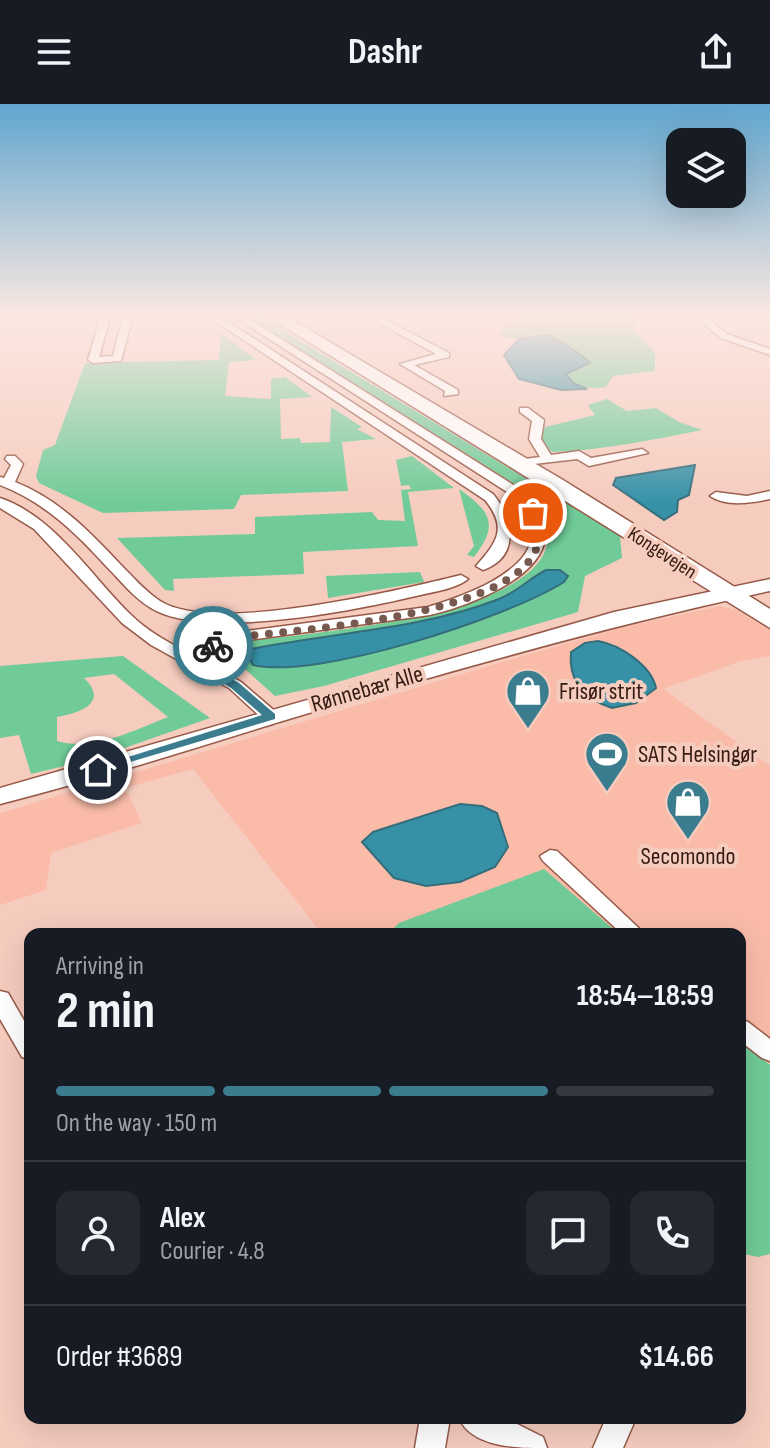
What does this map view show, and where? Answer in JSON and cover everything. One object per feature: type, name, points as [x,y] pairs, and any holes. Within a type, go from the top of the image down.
[{"type":"main road","name":"Kongevejen","points":[[378,378],[578,499],[738,588]]},
{"type":"main road","name":"Kongevejen","points":[[556,484],[646,528],[738,588]]},
{"type":"main road","name":"Rønnebær Alle","points":[[0,796],[125,763],[504,650],[738,588],[770,570]]},
{"type":"main road","name":"Rønnebær Alle","points":[[504,650],[529,638],[658,596],[738,588]]},
{"type":"main road","points":[[738,588],[770,613]]},
{"type":"main road","points":[[738,588],[770,622]]},
{"type":"street","points":[[312,378],[466,480],[496,505],[505,522],[500,549],[483,566]]},
{"type":"street","points":[[187,658],[239,637],[430,611],[459,603],[485,593],[522,568],[537,542],[536,519],[522,498],[489,473],[336,378]]},
{"type":"street","points":[[429,378],[454,392],[448,394]]},
{"type":"street","points":[[327,389],[347,384]]},
{"type":"street","points":[[524,410],[538,420],[535,439],[546,457]]},
{"type":"street","points":[[521,463],[546,457],[579,455],[589,462],[642,453]]},
{"type":"street","points":[[11,459],[17,464],[4,482],[68,517],[155,604],[176,615],[215,619],[329,606],[398,597],[461,579]]},
{"type":"street","points":[[466,480],[489,473]]},
{"type":"street","points":[[716,496],[747,500],[770,495]]},
{"type":"street","points":[[0,502],[39,526],[127,620],[235,685],[271,717]]},
{"type":"street","points":[[39,526],[68,517]]},
{"type":"street","points":[[329,606],[336,624]]},
{"type":"street","points":[[550,856],[628,928]]},
{"type":"street","points":[[0,999],[24,1041]]},
{"type":"street","points":[[746,1033],[770,1052]]},
{"type":"street","points":[[430,1448],[434,1424]]},
{"type":"street","points":[[486,1424],[532,1448]]},
{"type":"street","points":[[608,1448],[618,1424]]},
{"type":"shaded area","points":[[720,606],[736,610],[770,630],[770,656],[741,661],[663,689],[770,766],[770,1254],[758,1257],[746,1254],[746,928],[317,928],[193,769],[125,788],[142,823],[51,853],[46,890],[0,905],[0,813],[621,628]]},
{"type":"green space","points":[[80,378],[227,378],[225,396],[271,399],[271,379],[286,378],[312,397],[280,399],[281,439],[300,438],[301,443],[330,442],[331,407],[362,427],[357,429],[376,439],[342,442],[348,491],[241,495],[234,509],[103,513],[39,483],[36,476],[43,450],[55,445]]},
{"type":"green space","points":[[345,378],[361,378],[620,536],[622,558],[585,576],[578,612],[324,686],[275,696],[226,652],[247,641],[392,622],[452,608],[504,588],[538,563],[547,530],[521,488]],"holes":[[[538,574],[564,582],[537,597],[457,628],[365,655],[283,667],[254,665],[251,649],[439,620],[475,609],[508,594]]]},
{"type":"green space","points":[[612,378],[606,387],[588,388],[569,379]]},
{"type":"green space","points":[[607,399],[627,411],[656,408],[679,422],[702,430],[571,451],[552,452],[540,439],[545,427],[595,415],[588,405]]},
{"type":"green space","points":[[412,456],[454,488],[408,492],[418,546],[303,552],[304,574],[173,579],[174,591],[165,590],[117,538],[255,534],[255,517],[372,512],[378,520],[405,521],[401,490],[411,489],[409,485],[401,486],[396,460]]},
{"type":"green space","points":[[459,489],[478,504],[488,519],[487,536],[474,557],[467,555],[474,546]]},
{"type":"green space","points":[[420,572],[424,582],[328,598],[326,576]]},
{"type":"green space","points":[[123,656],[210,718],[93,759],[31,774],[19,735],[0,738],[0,666]],"holes":[[[114,674],[168,717],[99,742],[71,744],[57,741],[57,717],[74,713],[93,700],[94,694],[84,678]]]},
{"type":"green space","points":[[544,869],[612,928],[394,928],[399,923]]},
{"type":"green space","points":[[746,1044],[770,1065],[770,1254],[758,1257],[746,1254]]},
{"type":"water","points":[[569,378],[587,389],[561,390],[519,379]]},
{"type":"water","points":[[695,465],[689,495],[678,500],[677,512],[664,520],[613,485],[616,478]]},
{"type":"water","points":[[546,570],[560,570],[568,576],[564,582],[537,597],[411,643],[321,663],[282,667],[253,665],[247,655],[251,649],[438,618],[506,596]]},
{"type":"water","points":[[598,641],[633,657],[648,672],[656,688],[636,703],[612,708],[586,694],[572,672],[571,652],[585,643]]},
{"type":"water","points":[[460,804],[482,806],[497,813],[508,847],[495,867],[460,882],[426,886],[394,878],[362,842],[373,832]]},
{"type":"way so far","points":[[213,646],[239,637],[430,611],[485,593],[522,568],[532,554],[538,531],[533,513]]},
{"type":"place","name":"Frisør strit","points":[[528,730]]},
{"type":"place","name":"SATS Helsingør","points":[[607,793]]},
{"type":"place","name":"Secomondo","points":[[688,841]]},
{"type":"route","points":[[98,770],[271,717],[235,685],[187,658],[213,646]]}]
